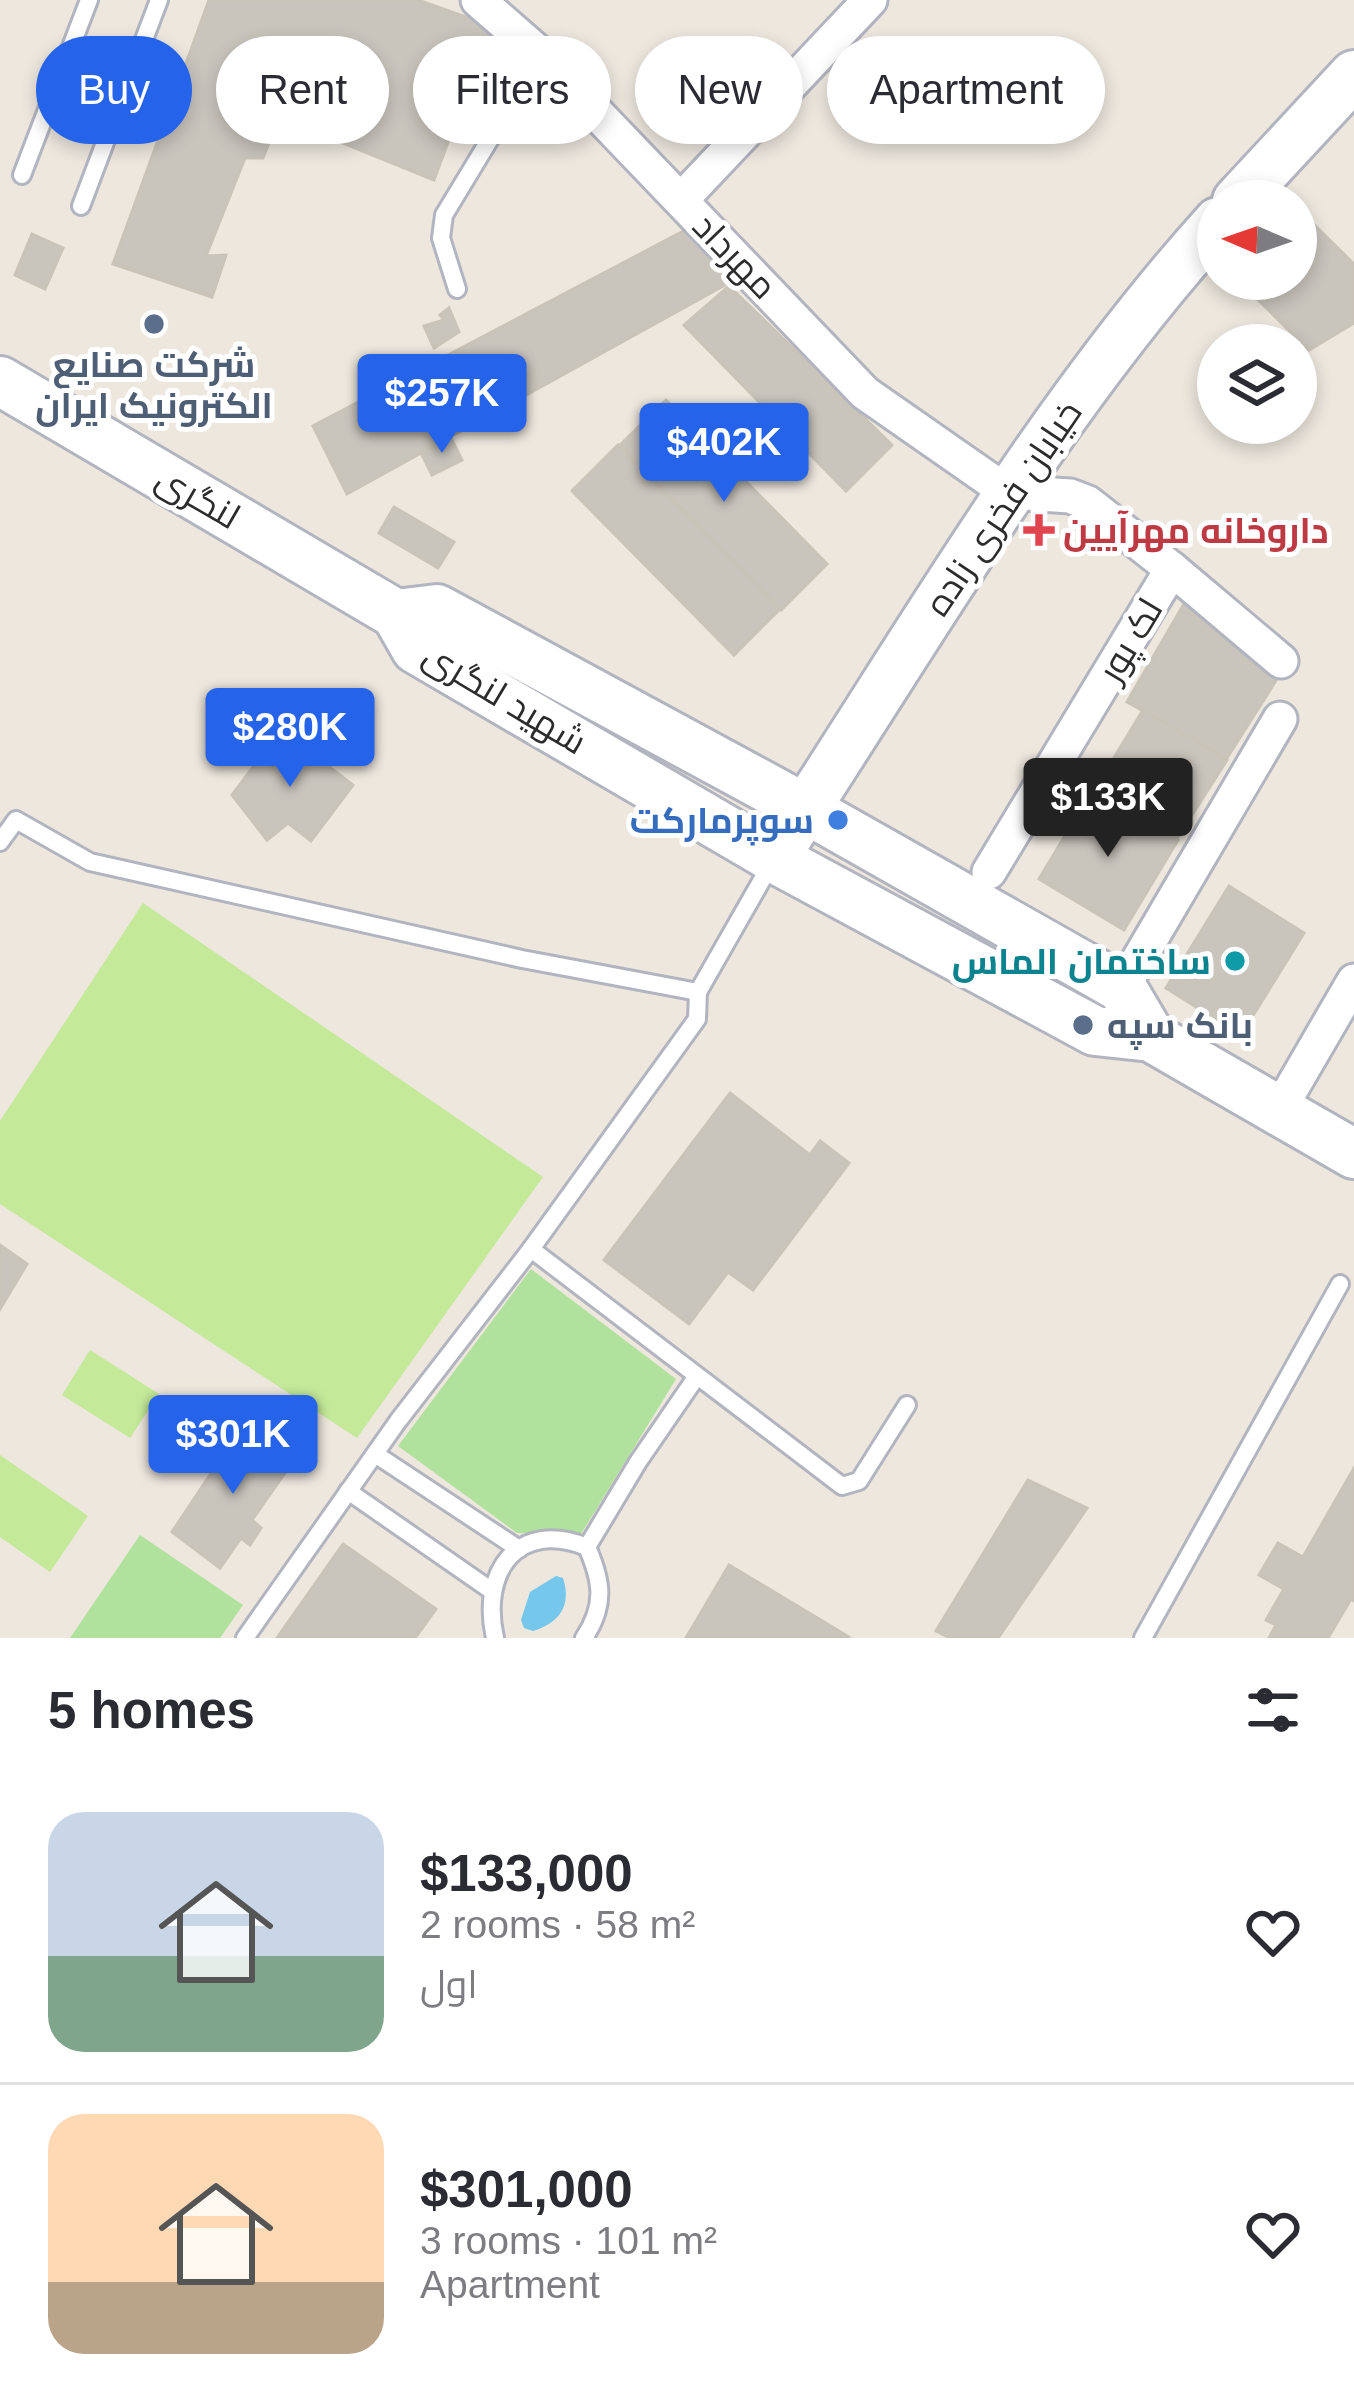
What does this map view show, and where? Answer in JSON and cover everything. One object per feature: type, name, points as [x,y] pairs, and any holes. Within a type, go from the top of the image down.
[{"type":"main road","points":[[1256,180],[1354,75]]},
{"type":"main road","name":"خیابان فخری زاده","points":[[774,858],[1007,492],[1197,245]]},
{"type":"main road","name":"لنگری","points":[[0,381],[396,614]]},
{"type":"main road","name":"شهید لنگری","points":[[1151,1037],[1122,988],[806,809],[436,609],[396,614],[416,649],[774,858],[1095,1031],[1151,1037],[1354,1154]]},
{"type":"main road","points":[[737,772],[775,770],[796,763],[821,749],[846,717],[875,700]]},
{"type":"street","name":"مهرداد","points":[[478,0],[519,36]]},
{"type":"street","points":[[680,200],[870,0]]},
{"type":"street","name":"مهرداد","points":[[611,128],[866,393],[1007,492]]},
{"type":"street","name":"لک پور","points":[[989,872],[1172,569],[1080,498],[1007,492]]},
{"type":"street","points":[[1172,569],[1281,661]]},
{"type":"street","points":[[1122,988],[1280,718]]},
{"type":"street","points":[[1280,1110],[1354,981]]},
{"type":"lane","points":[[76,36],[89,0]]},
{"type":"lane","points":[[146,36],[159,0]]},
{"type":"lane","points":[[22,175],[36,139]]},
{"type":"lane","points":[[81,206],[105,144]]},
{"type":"lane","points":[[457,289],[441,238],[444,215],[487,144]]},
{"type":"lane","points":[[0,842],[16,820],[90,862],[522,959],[698,992]]},
{"type":"lane","points":[[245,1638],[374,1454],[531,1249],[697,1019],[698,992],[774,858]]},
{"type":"lane","points":[[531,1249],[842,1486],[860,1480],[907,1405]]},
{"type":"lane","points":[[1143,1638],[1340,1284]]},
{"type":"lane","points":[[587,1547],[698,1376]]},
{"type":"lane","points":[[374,1454],[519,1550]]},
{"type":"lane","points":[[348,1491],[492,1591]]},
{"type":"lane","points":[[495,1638],[489,1611],[492,1591],[507,1559],[548,1538],[565,1538],[587,1547],[600,1577],[602,1601],[584,1638]]},
{"type":"green space","points":[[143,903],[543,1177],[357,1438],[0,1204],[0,1121]]},
{"type":"green space","points":[[531,1269],[676,1379],[581,1534],[517,1533],[398,1446]]},
{"type":"green space","points":[[90,1350],[159,1394],[130,1438],[62,1395]]},
{"type":"green space","points":[[0,1455],[88,1516],[50,1572],[0,1537]]},
{"type":"green space","points":[[140,1535],[243,1605],[220,1638],[70,1638]]},
{"type":"water","points":[[556,1576],[563,1578],[565,1588],[561,1612],[542,1628],[524,1628],[521,1620],[530,1592]]},
{"type":"building","points":[[209,0],[418,0],[491,26],[487,36],[413,36],[413,144],[447,144],[434,180],[345,144],[389,144],[389,36],[216,36],[216,144],[268,144],[263,158],[245,158],[206,256],[226,255],[212,297],[113,264],[157,144],[192,144],[192,47]]},
{"type":"building","points":[[695,225],[734,280],[347,494],[313,426]]},
{"type":"building","points":[[1317,228],[1354,264],[1354,323],[1317,345],[1317,324],[1283,324],[1258,300],[1317,300]]},
{"type":"building","points":[[32,234],[63,248],[45,289],[15,275]]},
{"type":"building","points":[[729,286],[892,445],[846,491],[684,325]]},
{"type":"building","points":[[449,308],[459,332],[434,348],[424,326],[444,320],[440,315]]},
{"type":"building","points":[[666,400],[827,564],[781,610],[620,445]]},
{"type":"building","points":[[451,438],[462,460],[432,475],[421,453]]},
{"type":"building","points":[[618,445],[780,609],[734,655],[572,491]]},
{"type":"building","points":[[394,507],[454,542],[438,568],[379,533]]},
{"type":"building","points":[[1192,590],[1282,671],[1227,758],[1127,702]]},
{"type":"building","points":[[1143,710],[1227,760],[1178,837],[1095,789]]},
{"type":"building","points":[[281,730],[353,785],[311,841],[288,823],[267,840],[232,795]]},
{"type":"building","points":[[1092,791],[1178,840],[1124,930],[1039,879]]},
{"type":"building","name":"ساختمان الماس","points":[[1229,886],[1304,933],[1241,1035],[1166,988]]},
{"type":"building","points":[[730,1093],[810,1155],[820,1141],[849,1163],[753,1290],[728,1272],[689,1324],[604,1260]]},
{"type":"building","points":[[0,1245],[27,1264],[0,1309]]},
{"type":"building","points":[[244,1424],[294,1460],[252,1520],[261,1528],[250,1545],[241,1538],[220,1568],[172,1532]]},
{"type":"building","points":[[1354,1468],[1354,1601],[1351,1599],[1328,1638],[1269,1638],[1276,1625],[1266,1620],[1284,1589],[1259,1575],[1278,1543],[1303,1557]]},
{"type":"building","points":[[1028,1480],[1087,1508],[998,1638],[950,1638],[936,1631]]},
{"type":"building","points":[[343,1544],[436,1609],[415,1638],[277,1638]]},
{"type":"building","points":[[729,1565],[849,1637],[849,1638],[686,1638]]},
{"type":"place","name":"شرکت صنایع الکترونیک ایران","points":[[154,324]]},
{"type":"place","name":"داروخانه مهرآیین","points":[[1039,530]]},
{"type":"place","name":"سوپرمارکت","points":[[838,820]]},
{"type":"place","name":"ساختمان الماس","points":[[1235,961]]},
{"type":"place","name":"بانک سپه","points":[[1083,1025]]}]
